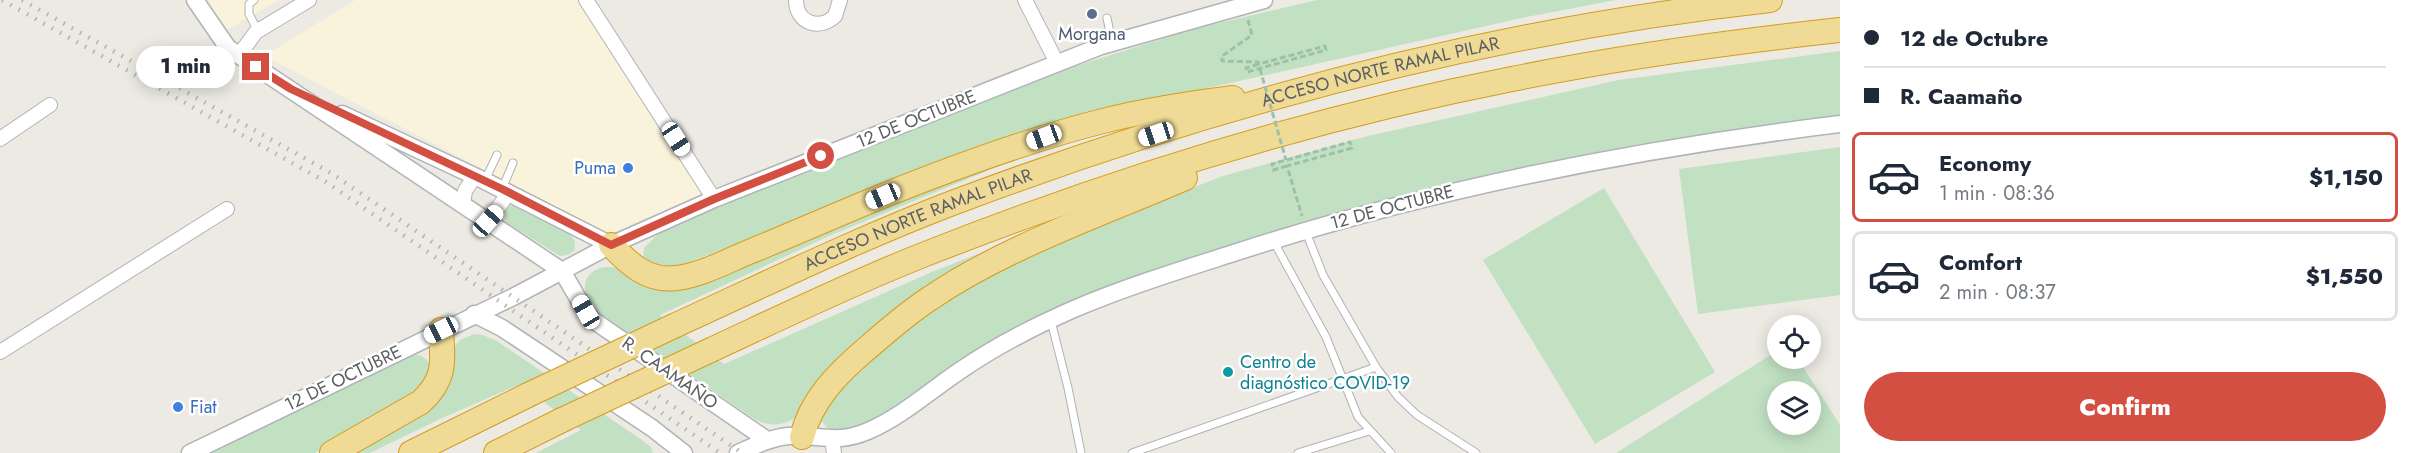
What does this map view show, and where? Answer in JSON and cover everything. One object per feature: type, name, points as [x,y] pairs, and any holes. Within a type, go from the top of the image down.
[{"type":"highway","name":"ACCESO NORTE RAMAL PILAR","points":[[411,453],[528,394],[885,231],[956,202],[1119,146],[1319,86],[1425,60],[1532,37],[1639,18],[1770,0]]},
{"type":"highway","name":"ACCESO NORTE RAMAL PILAR","points":[[496,453],[713,349],[921,256],[1020,218],[1118,185],[1294,131],[1402,103],[1511,79],[1621,58],[1840,30]]},
{"type":"highway","points":[[611,245],[630,266],[641,272],[663,278],[677,278],[724,262],[883,196],[1044,137],[1105,120],[1173,106],[1319,86]]},
{"type":"highway","points":[[802,437],[806,418],[829,385],[900,319],[937,293],[970,274],[1074,225],[1294,131]]},
{"type":"highway","points":[[332,453],[402,414],[432,393],[443,369],[441,330]]},
{"type":"street","name":"R. CAAMAÑO","points":[[195,0],[228,48],[562,271],[593,320],[767,440]]},
{"type":"street","points":[[239,55],[258,31],[309,0]]},
{"type":"street","points":[[586,0],[714,199]]},
{"type":"street","points":[[796,0],[797,10],[801,17],[814,24],[822,24],[835,16],[840,0]]},
{"type":"street","points":[[1025,0],[1057,63]]},
{"type":"street","name":"12 DE OCTUBRE","points":[[189,453],[611,245],[714,199],[1057,63],[1113,43],[1264,0]]},
{"type":"street","name":"R. CAAMAÑO","points":[[291,89],[480,179],[611,245]]},
{"type":"street","points":[[0,139],[50,105]]},
{"type":"street","name":"12 DE OCTUBRE","points":[[738,453],[767,440],[802,437],[833,446],[884,423],[1009,340],[1162,276],[1305,229],[1443,193],[1524,175],[1684,146],[1840,124]]},
{"type":"street","points":[[463,204],[465,191],[480,179]]},
{"type":"street","points":[[488,221],[497,211],[504,191]]},
{"type":"street","points":[[0,352],[227,208]]},
{"type":"street","points":[[474,314],[502,328],[652,428],[684,453]]},
{"type":"street","points":[[652,428],[660,453]]},
{"type":"lane","points":[[254,0],[249,4],[249,14],[258,31]]},
{"type":"lane","points":[[1107,18],[1113,43]]},
{"type":"lane","points":[[480,179],[497,155]]},
{"type":"lane","points":[[504,191],[513,163]]},
{"type":"lane","points":[[1305,229],[1323,275],[1376,367],[1398,398],[1417,415],[1476,453]]},
{"type":"lane","points":[[1273,240],[1326,337],[1358,417],[1391,453]]},
{"type":"lane","points":[[1051,321],[1081,453]]},
{"type":"lane","points":[[1134,453],[1376,367]]},
{"type":"lane","points":[[1298,453],[1369,431]]},
{"type":"path","points":[[1245,4],[1252,35],[1222,56],[1222,61],[1258,62],[1286,160]]},
{"type":"path","points":[[1325,46],[1326,50],[1260,66],[1325,46]]},
{"type":"path","points":[[1350,142],[1352,148],[1287,166],[1273,170],[1272,164],[1350,142]]},
{"type":"path","points":[[1287,166],[1305,229]]},
{"type":"shaded area","points":[[208,0],[279,0],[227,30]]},
{"type":"shaded area","points":[[355,0],[581,0],[705,193],[609,234],[264,56]]},
{"type":"green space","points":[[1317,0],[1616,0],[1522,18],[1118,108],[857,197],[671,269],[656,270],[643,260],[644,248],[658,234],[760,188],[1063,70],[1194,29]]},
{"type":"green space","points":[[1840,51],[1840,115],[1678,139],[1365,206],[1278,230],[1193,257],[962,360],[884,413],[859,426],[844,432],[833,431],[821,420],[820,411],[896,334],[971,284],[1102,223],[1223,176],[1368,136],[1619,80]]},
{"type":"green space","points":[[1840,147],[1840,295],[1698,314],[1679,169]]},
{"type":"green space","points":[[994,166],[829,236],[660,315],[724,364],[934,271],[1073,217],[961,271],[797,417],[786,422],[767,424],[756,420],[609,320],[593,306],[586,293],[586,280],[590,274],[600,268],[615,268],[638,278],[801,238]]},
{"type":"green space","points":[[1604,188],[1715,372],[1595,444],[1483,260]]},
{"type":"green space","points":[[516,205],[571,235],[575,242],[575,250],[568,255],[560,256],[507,223],[505,211],[509,206]]},
{"type":"green space","points":[[474,334],[497,341],[639,438],[651,447],[653,453],[536,453],[581,430],[520,384],[370,453],[346,453],[427,407],[456,345],[460,340]]},
{"type":"green space","points":[[413,354],[430,363],[433,370],[420,396],[315,453],[212,453]]},
{"type":"green space","points":[[1767,357],[1767,369],[1804,369],[1812,381],[1767,381],[1767,435],[1821,435],[1821,395],[1840,425],[1840,453],[1616,453]]},
{"type":"railway","points":[[2,0],[326,182],[720,453]]},
{"type":"railway","points":[[22,0],[331,173],[742,453]]},
{"type":"place","name":"Morgana","points":[[1092,14]]},
{"type":"place","name":"Puma","points":[[628,168]]},
{"type":"place","name":"Centro de diagnóstico COVID-19","points":[[1228,372]]},
{"type":"place","name":"Fiat","points":[[178,407]]},
{"type":"route","points":[[256,67],[291,89],[502,189],[611,245],[714,199],[821,156]]}]
